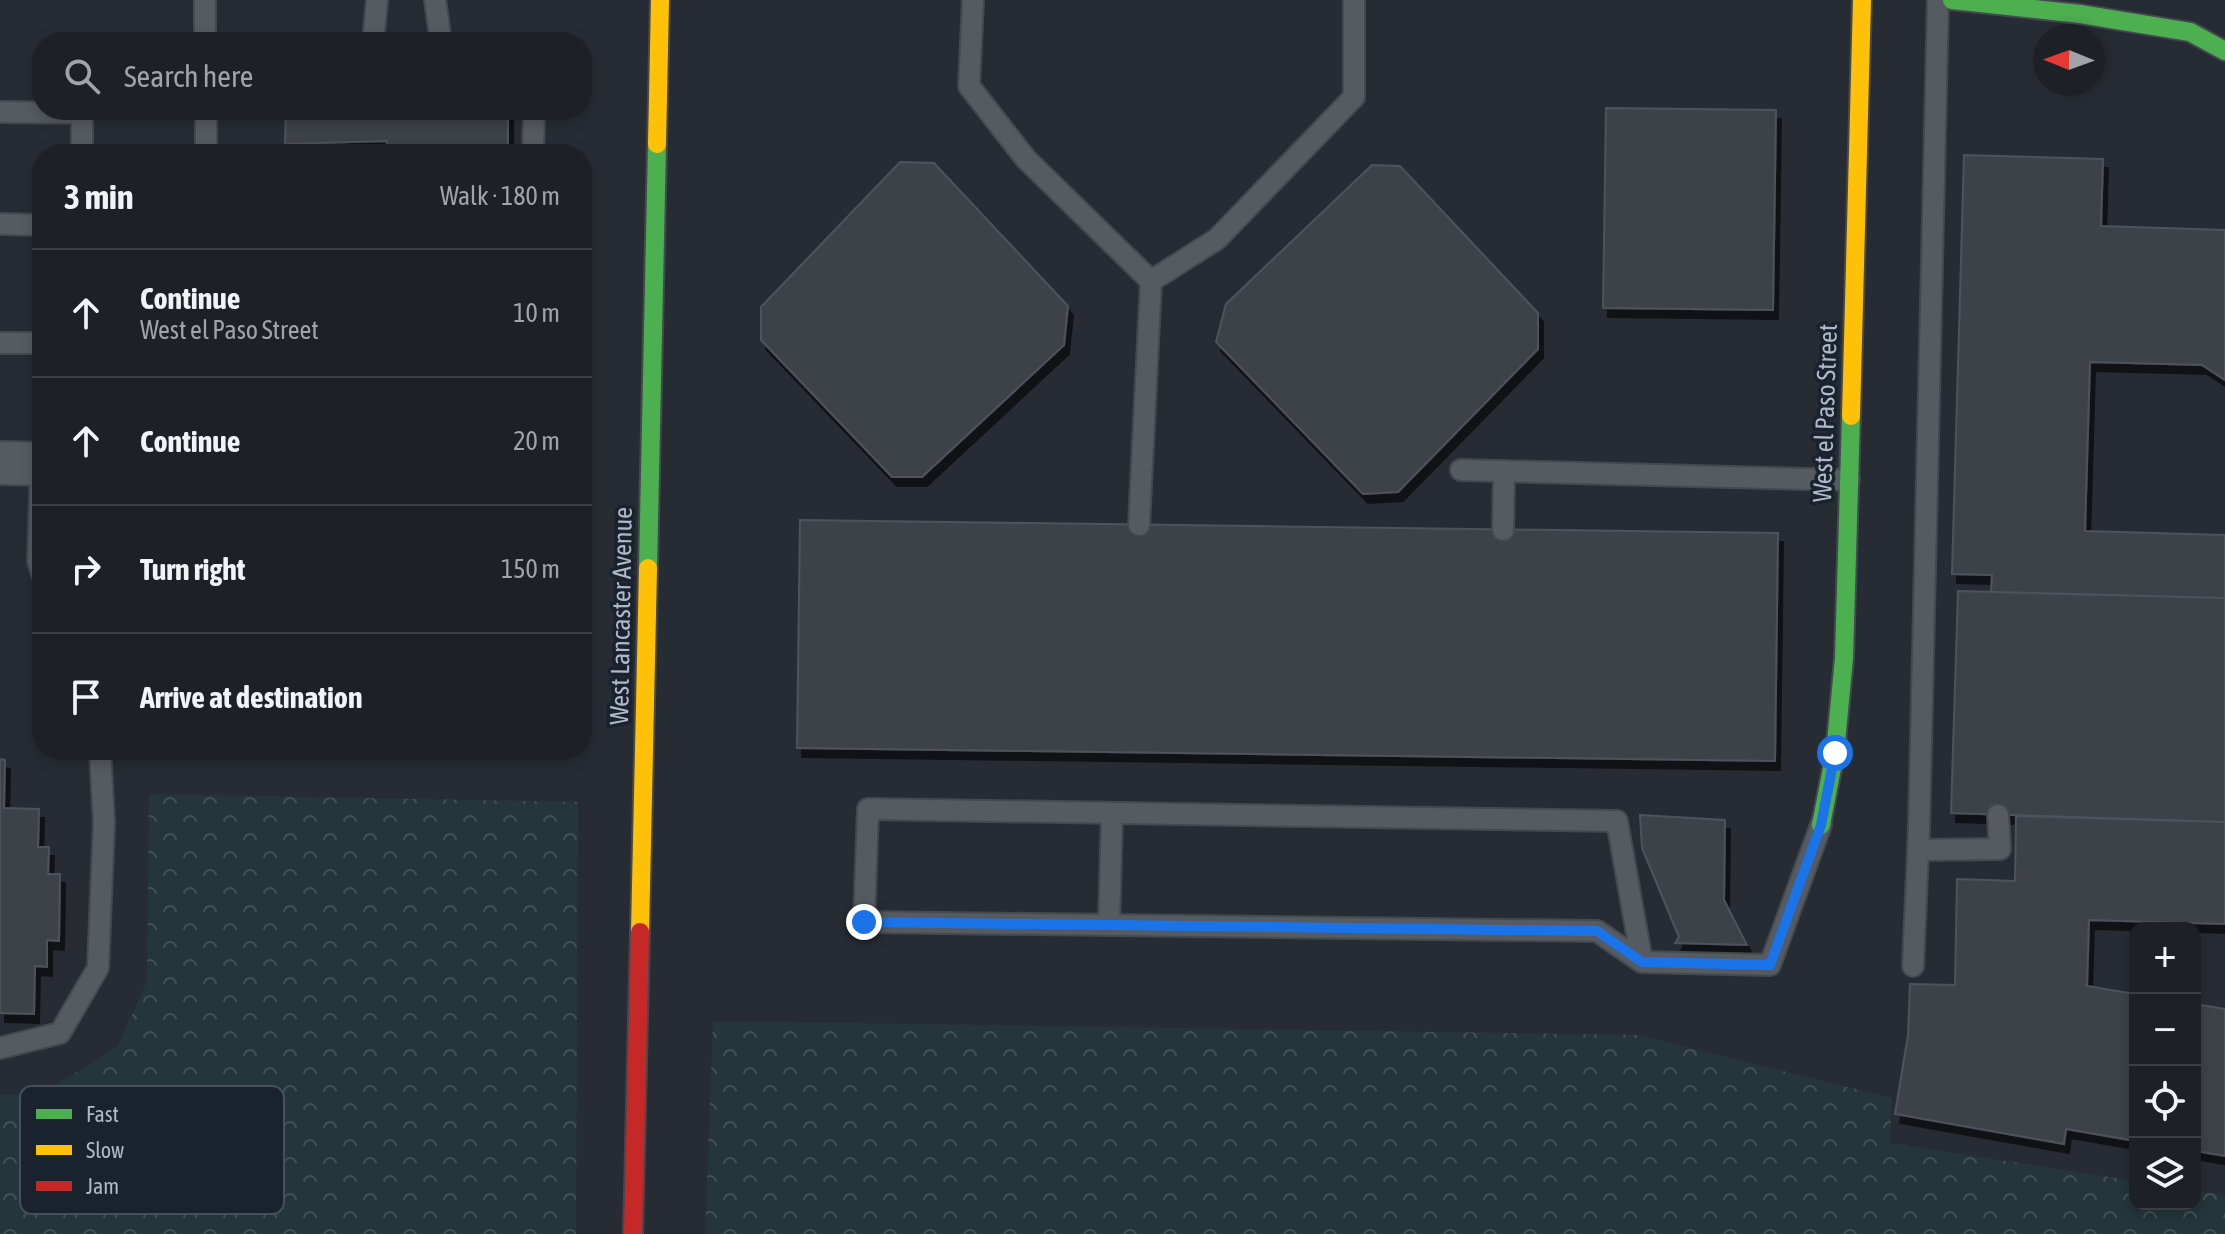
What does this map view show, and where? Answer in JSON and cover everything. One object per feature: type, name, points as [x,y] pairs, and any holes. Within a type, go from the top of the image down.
[{"type":"main road","name":"West Lancaster Avenue","points":[[633,1234],[660,0]]},
{"type":"main road","name":"West el Paso Street","points":[[1821,825],[1835,753],[1844,658],[1862,0]]},
{"type":"main road","points":[[1952,0],[2055,6],[2080,14],[2190,32],[2225,51]]},
{"type":"lane","points":[[205,0],[205,32]]},
{"type":"lane","points":[[374,32],[377,0]]},
{"type":"lane","points":[[435,0],[440,32]]},
{"type":"lane","points":[[973,0],[969,86],[1026,159],[1151,281],[1139,525]]},
{"type":"lane","points":[[1151,281],[1217,239],[1354,97],[1354,0]]},
{"type":"lane","points":[[1913,966],[1938,0]]},
{"type":"lane","points":[[2080,14],[2123,4]]},
{"type":"lane","points":[[0,112],[32,112]]},
{"type":"lane","points":[[82,120],[82,144]]},
{"type":"lane","points":[[206,120],[206,144]]},
{"type":"lane","points":[[533,144],[534,120]]},
{"type":"lane","points":[[0,224],[32,225]]},
{"type":"lane","points":[[0,343],[32,343]]},
{"type":"lane","points":[[28,464],[32,503]]},
{"type":"lane","points":[[1461,470],[1849,480]]},
{"type":"lane","points":[[1503,530],[1504,471]]},
{"type":"lane","points":[[0,1048],[60,1033],[98,968],[104,823],[101,760]]},
{"type":"lane","points":[[1642,962],[1617,821],[868,809],[864,922],[1597,931],[1642,962],[1770,965],[1821,825]]},
{"type":"lane","points":[[1109,925],[1112,813]]},
{"type":"lane","points":[[1918,850],[2000,849],[1998,815]]},
{"type":"green space","points":[[149,794],[578,802],[576,1234],[0,1234],[0,1095],[20,1094],[20,1214],[284,1214],[284,1086],[54,1086],[117,1047],[147,982]]},
{"type":"green space","points":[[713,1021],[1638,1035],[1892,1098],[1890,1143],[2129,1180],[2129,1210],[2201,1210],[2201,1192],[2225,1195],[2225,1234],[705,1234]]},
{"type":"building","points":[[1606,108],[1776,110],[1773,310],[1603,308]]},
{"type":"building","points":[[286,120],[508,120],[508,144],[387,144],[387,141],[285,144]]},
{"type":"building","points":[[1964,155],[2103,159],[2101,226],[2225,230],[2225,380],[2202,365],[2090,362],[2085,531],[2225,535],[2225,598],[1991,592],[1992,575],[1952,574]]},
{"type":"building","points":[[900,162],[934,163],[1068,306],[1064,345],[922,477],[892,477],[761,340],[761,307]]},
{"type":"building","points":[[1372,165],[1400,166],[1538,313],[1538,349],[1398,492],[1363,494],[1216,342],[1226,304]]},
{"type":"building","points":[[800,520],[1778,533],[1775,761],[797,748]]},
{"type":"building","points":[[1958,591],[2225,598],[2225,822],[1951,813]]},
{"type":"building","points":[[0,759],[5,760],[4,808],[39,809],[38,847],[49,847],[48,874],[60,874],[59,941],[47,940],[47,967],[35,966],[34,1014],[0,1013]]},
{"type":"building","points":[[1640,815],[1725,820],[1724,900],[1747,945],[1675,943],[1679,937],[1642,848]]},
{"type":"building","points":[[2016,816],[2225,822],[2225,924],[2089,920],[2087,986],[2129,993],[2129,1140],[2066,1129],[2064,1144],[1895,1114],[1908,1035],[1910,984],[1955,985],[1957,879],[2015,881]]},
{"type":"building","points":[[2201,1005],[2225,1009],[2225,1156],[2201,1152]]},
{"type":"traffic: fast","points":[[1952,0],[2080,14],[2190,32],[2225,51]]},
{"type":"traffic: fast","points":[[648,568],[657,144]]},
{"type":"traffic: fast","points":[[1821,825],[1835,753],[1844,658],[1851,416]]},
{"type":"traffic: slow","points":[[657,144],[660,0]]},
{"type":"traffic: slow","points":[[1851,416],[1862,0]]},
{"type":"traffic: slow","points":[[640,932],[648,568]]},
{"type":"traffic: jam","points":[[633,1234],[640,932]]},
{"type":"route","points":[[864,922],[1597,931],[1642,962],[1770,965],[1821,825],[1835,753]]}]
